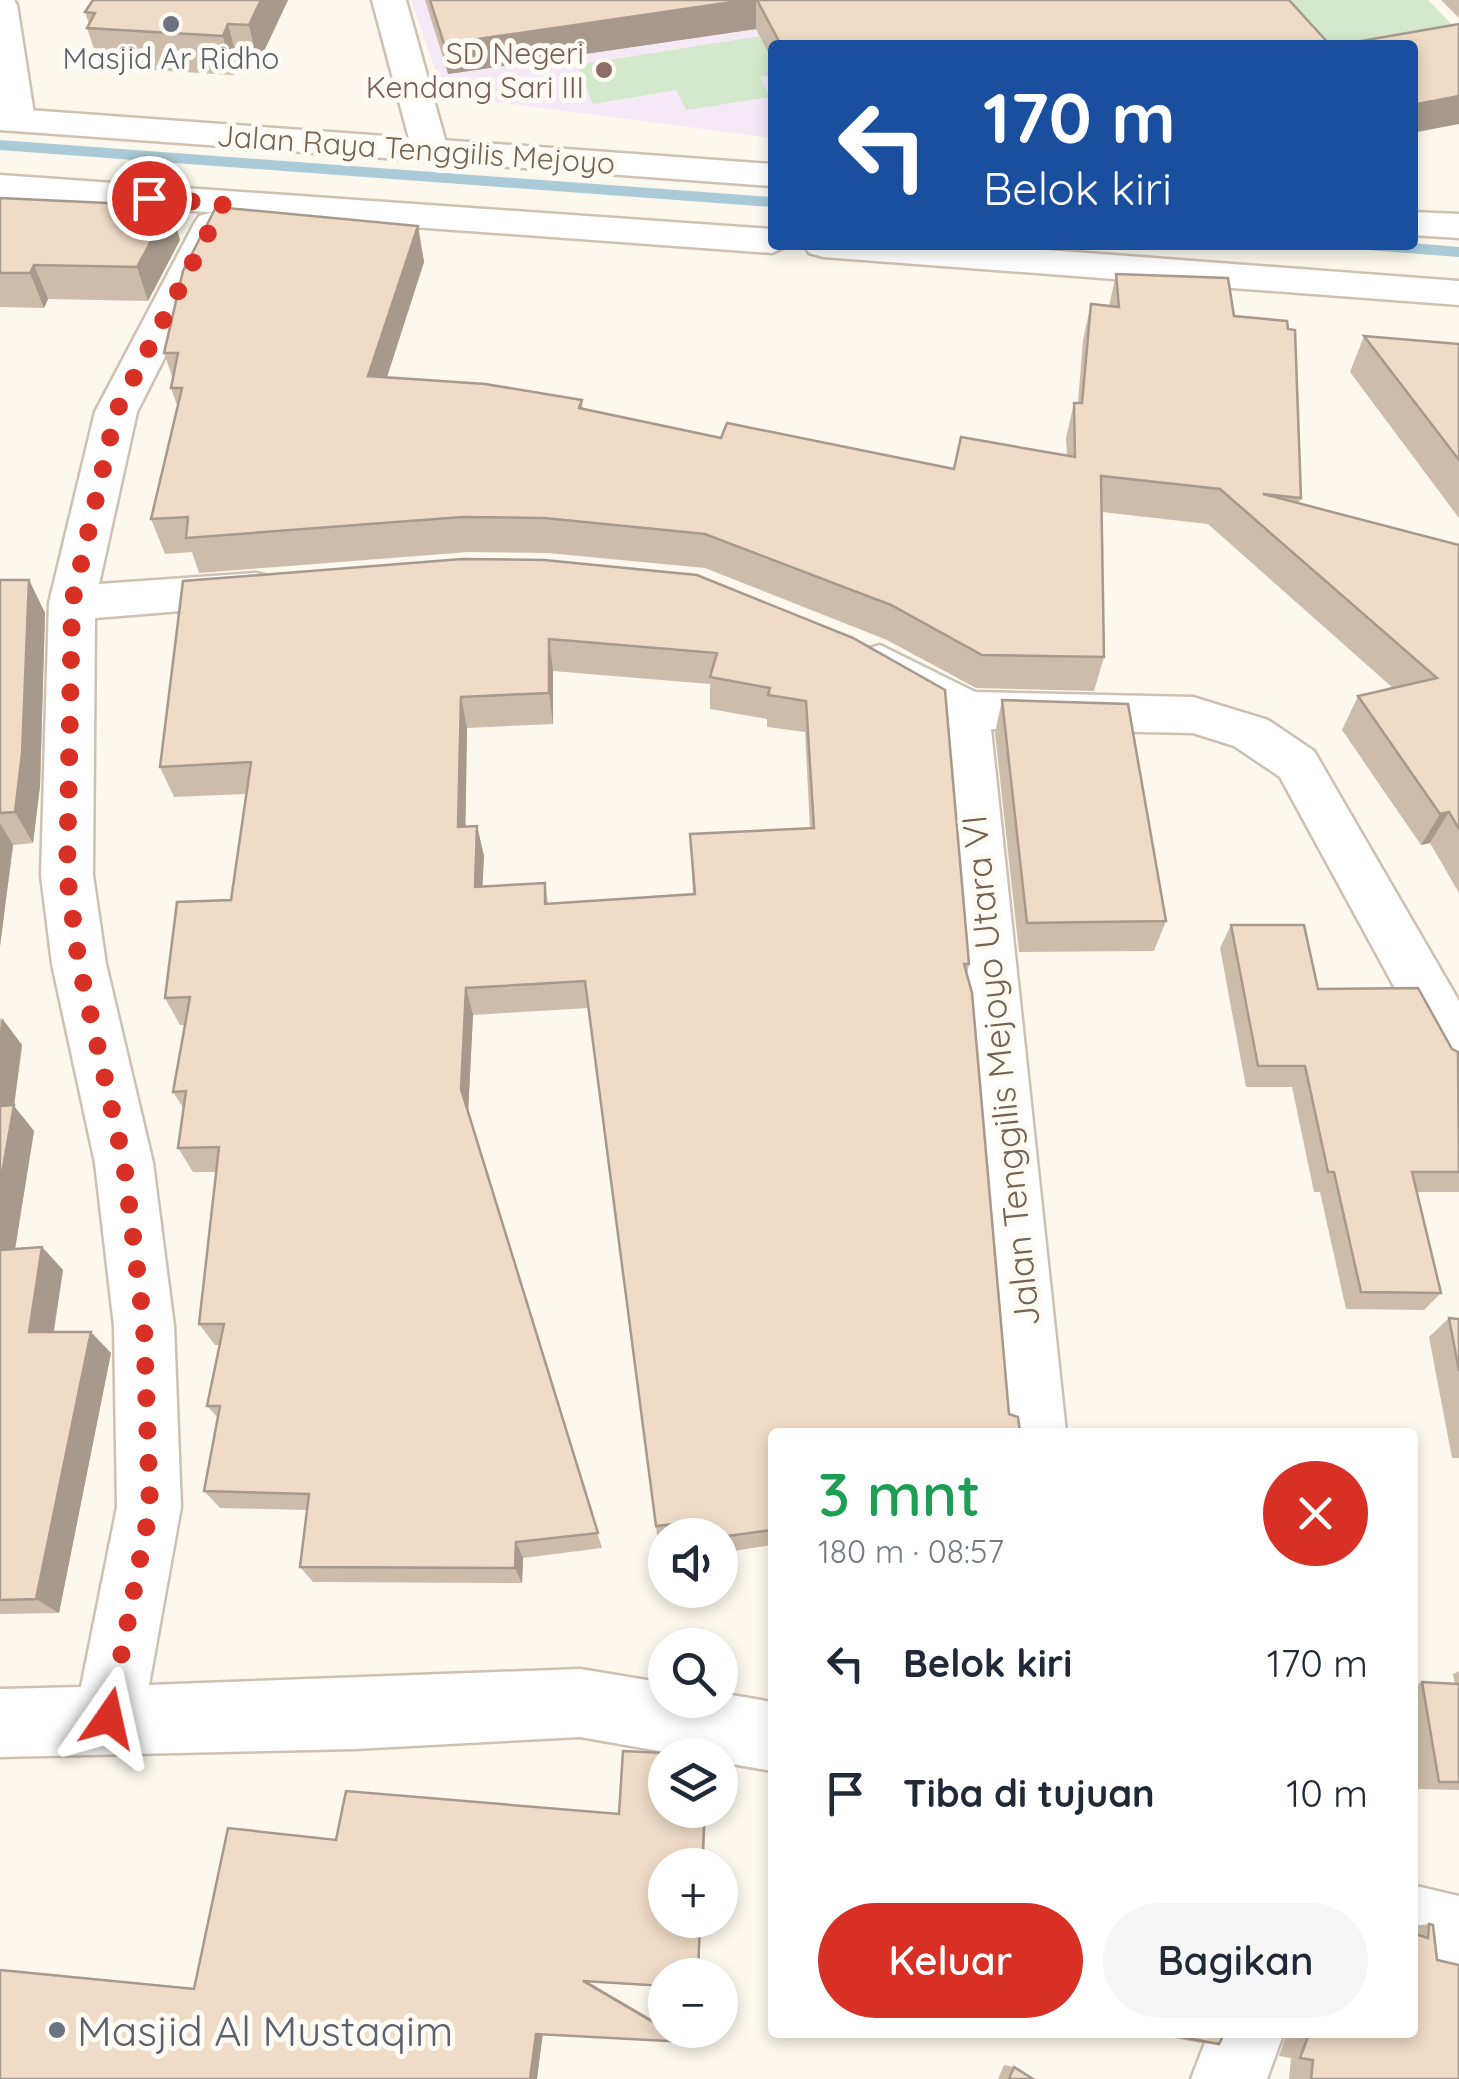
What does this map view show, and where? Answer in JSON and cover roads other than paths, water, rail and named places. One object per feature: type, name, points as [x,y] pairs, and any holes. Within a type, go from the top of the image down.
[{"type":"street","points":[[389,0],[430,150]]},
{"type":"street","points":[[0,6],[8,120]]},
{"type":"street","name":"Jalan Raya Tenggilis Mejoyo","points":[[8,120],[768,176]]},
{"type":"street","name":"Jalan Raya Tenggilis Mejoyo","points":[[0,186],[768,242]]},
{"type":"street","points":[[109,1718],[150,1508],[144,1326],[124,1163],[79,964],[67,875],[72,603],[116,412],[223,204]]},
{"type":"street","points":[[1418,223],[1459,226]]},
{"type":"street","points":[[950,250],[1332,265],[1459,294]]},
{"type":"street","points":[[72,603],[308,585]]},
{"type":"street","points":[[835,641],[967,710],[1193,715],[1250,733],[1296,764],[1459,1052]]},
{"type":"street","name":"Jalan Tenggilis Mejoyo Utara VI","points":[[967,710],[967,751],[998,1022],[1035,1428]]},
{"type":"street","points":[[0,1724],[109,1718],[355,1715],[580,1703],[768,1735]]},
{"type":"street","points":[[1418,1923],[1459,1933]]},
{"type":"street","points":[[1229,2079],[1245,2038]]},
{"type":"waterway","points":[[0,145],[768,202]]},
{"type":"waterway","points":[[1418,249],[1459,252]]},
{"type":"place","name":"Masjid Ar Ridho","points":[[171,24]]},
{"type":"place","name":"SD Negeri Kendang Sari III","points":[[604,70]]},
{"type":"place","name":"Masjid Al Mustaqim","points":[[57,2030]]}]
